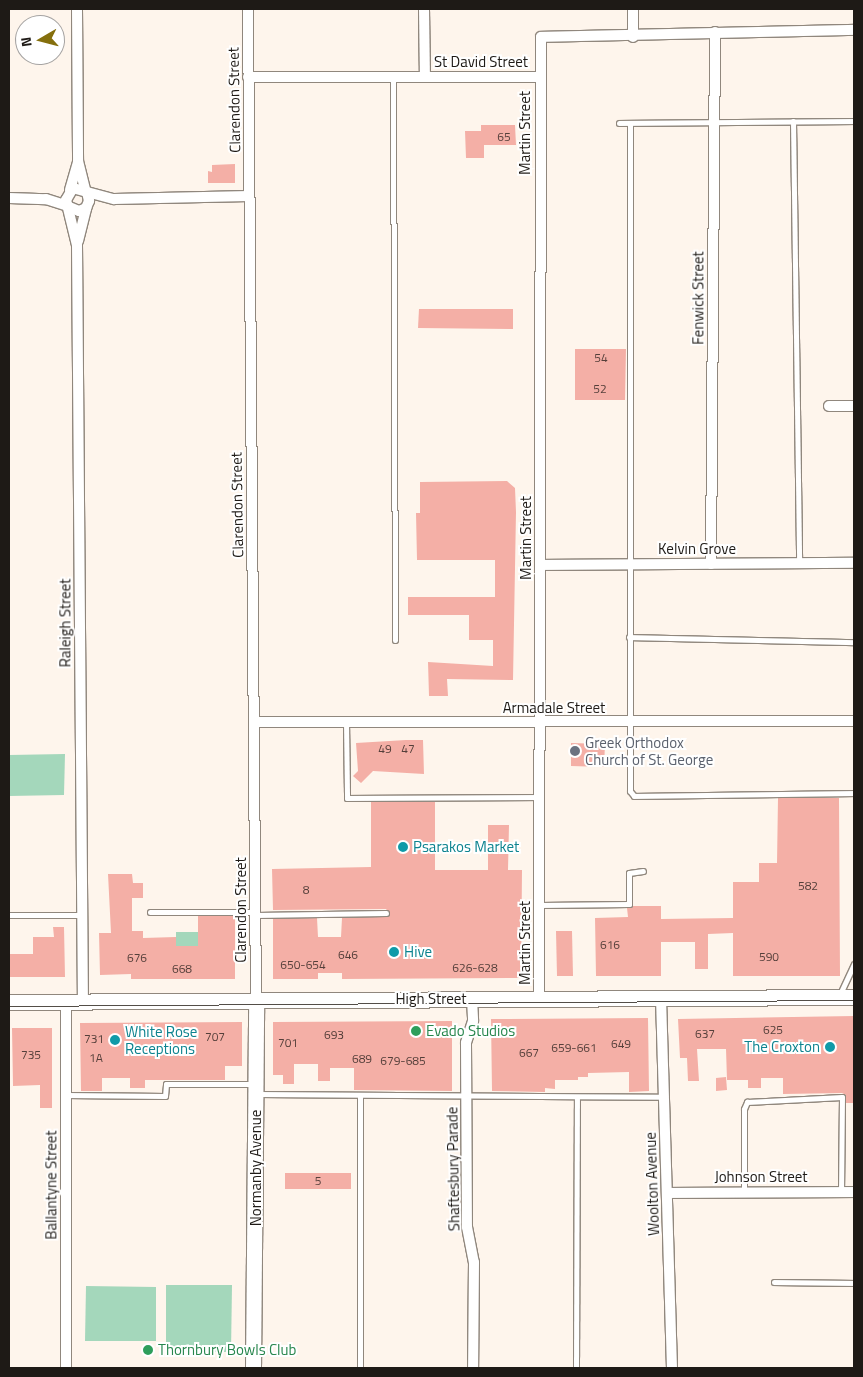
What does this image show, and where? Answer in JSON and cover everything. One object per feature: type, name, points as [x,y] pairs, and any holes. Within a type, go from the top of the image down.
[{"type":"main road","name":"High Street","points":[[9,1002],[847,997]]},
{"type":"main road","name":"Normanby Avenue","points":[[252,1368],[255,1335],[256,1000]]},
{"type":"main road","name":"Normanby Avenue","points":[[255,1335],[259,1368]]},
{"type":"street","points":[[77,9],[78,161],[86,191],[87,207]]},
{"type":"street","name":"Clarendon Street","points":[[248,9],[256,1000]]},
{"type":"street","points":[[424,9],[425,78]]},
{"type":"street","points":[[633,37],[634,9]]},
{"type":"street","name":"St David Street","points":[[248,78],[540,77],[541,37],[633,37],[715,32],[854,30]]},
{"type":"street","name":"Fenwick Street","points":[[710,564],[715,32]]},
{"type":"street","name":"Martin Street","points":[[539,999],[541,797],[540,77]]},
{"type":"street","points":[[68,207],[78,161]]},
{"type":"street","points":[[46,199],[80,188],[107,198],[250,196]]},
{"type":"street","points":[[9,198],[46,199],[75,211],[107,198]]},
{"type":"street","name":"Raleigh Street","points":[[68,207],[77,245],[83,1001]]},
{"type":"street","name":"Raleigh Street","points":[[77,245],[87,207]]},
{"type":"street","points":[[829,406],[854,406]]},
{"type":"street","name":"Kelvin Grove","points":[[540,565],[854,563]]},
{"type":"street","name":"Armadale Street","points":[[254,722],[541,724],[854,721]]},
{"type":"street","name":"Woolton Avenue","points":[[662,998],[672,1368]]},
{"type":"street","name":"Shaftesbury Parade","points":[[472,999],[473,1021],[466,1043],[467,1227],[474,1262],[473,1368]]},
{"type":"street","name":"Ballantyne Street","points":[[66,1001],[66,1368]]},
{"type":"street","name":"Johnson Street","points":[[668,1193],[854,1192]]},
{"type":"lane","points":[[393,78],[395,640]]},
{"type":"lane","points":[[793,121],[799,563]]},
{"type":"lane","points":[[619,123],[630,125],[854,121]]},
{"type":"lane","points":[[630,125],[628,564],[630,790],[634,796],[854,794]]},
{"type":"lane","points":[[629,637],[854,642]]},
{"type":"lane","points":[[346,722],[347,798],[541,797]]},
{"type":"lane","points":[[540,905],[629,904],[629,873],[643,871]]},
{"type":"lane","points":[[150,912],[256,914],[386,913]]},
{"type":"lane","points":[[9,915],[82,915]]},
{"type":"lane","points":[[847,997],[847,973],[854,964]]},
{"type":"lane","points":[[66,1095],[166,1096],[166,1084],[360,1096],[665,1097]]},
{"type":"lane","points":[[360,1096],[360,1368]]},
{"type":"lane","points":[[744,1192],[744,1110],[747,1102],[842,1097],[841,1192]]},
{"type":"lane","points":[[576,1368],[577,1098]]},
{"type":"lane","points":[[774,1282],[854,1283]]},
{"type":"green space","points":[[65,754],[64,795],[9,796],[9,755]]},
{"type":"green space","points":[[176,932],[198,932],[198,958],[176,959]]},
{"type":"green space","points":[[166,1285],[232,1285],[231,1352],[166,1351]]},
{"type":"green space","points":[[86,1286],[156,1287],[156,1341],[85,1341]]},
{"type":"building","points":[[481,125],[515,125],[516,145],[484,145],[484,158],[466,158],[465,131],[481,131]]},
{"type":"building","points":[[235,164],[235,183],[208,183],[208,171],[212,172],[212,165]]},
{"type":"building","points":[[419,309],[513,309],[513,329],[418,328]]},
{"type":"building","points":[[575,349],[626,349],[625,400],[575,400]]},
{"type":"building","points":[[507,481],[515,488],[516,512],[513,680],[447,679],[448,696],[429,696],[428,662],[493,666],[493,640],[469,640],[469,615],[408,615],[408,597],[495,597],[495,560],[417,560],[416,513],[420,513],[420,482]]},
{"type":"building","points":[[423,740],[424,774],[373,771],[361,783],[353,776],[358,771],[356,743]]},
{"type":"building","points":[[571,743],[605,744],[604,767],[571,766]]},
{"type":"building","points":[[778,798],[839,798],[840,976],[733,976],[733,933],[708,934],[708,969],[695,969],[695,942],[661,942],[661,976],[596,976],[595,918],[628,917],[627,908],[633,906],[661,906],[661,919],[733,918],[733,882],[759,882],[759,863],[777,863]]},
{"type":"building","points":[[371,802],[435,802],[435,870],[488,870],[488,825],[509,825],[508,870],[522,870],[521,978],[342,979],[342,973],[318,973],[318,979],[273,979],[273,919],[317,918],[318,937],[341,937],[342,918],[390,915],[386,909],[273,910],[272,869],[371,867]]},
{"type":"building","points":[[108,874],[132,874],[133,883],[143,883],[143,898],[132,898],[132,931],[143,931],[143,938],[176,937],[176,946],[198,946],[198,916],[235,916],[235,979],[131,979],[131,974],[100,975],[99,933],[111,933]]},
{"type":"building","points":[[53,927],[64,927],[65,977],[9,977],[9,954],[33,954],[33,937],[54,937]]},
{"type":"building","points":[[556,931],[572,931],[573,976],[557,976]]},
{"type":"building","points":[[854,1016],[854,1103],[846,1103],[846,1095],[842,1093],[783,1094],[783,1078],[761,1078],[761,1088],[748,1088],[748,1080],[727,1080],[726,1049],[697,1049],[699,1081],[688,1081],[687,1058],[680,1058],[678,1019]]},
{"type":"building","points":[[648,1018],[649,1091],[629,1092],[629,1072],[588,1073],[588,1077],[578,1077],[578,1080],[555,1080],[555,1089],[545,1088],[545,1092],[492,1091],[491,1019]]},
{"type":"building","points":[[452,1021],[452,1091],[354,1090],[354,1068],[330,1068],[330,1081],[318,1081],[318,1064],[294,1064],[294,1084],[283,1084],[283,1075],[273,1075],[273,1022]]},
{"type":"building","points":[[242,1022],[242,1066],[225,1066],[225,1080],[145,1080],[145,1088],[130,1088],[130,1078],[102,1078],[102,1091],[81,1091],[80,1023]]},
{"type":"building","points":[[12,1028],[52,1028],[52,1108],[40,1108],[40,1085],[13,1086]]},
{"type":"building","points":[[726,1077],[727,1090],[716,1091],[716,1078]]},
{"type":"building","points":[[285,1173],[351,1173],[351,1189],[285,1189]]},
{"type":"tram line","points":[[9,1006],[854,1000]]},
{"type":"place","name":"Greek Orthodox Church of St. George","points":[[575,751]]},
{"type":"place","name":"Psarakos Market","points":[[403,847]]},
{"type":"place","name":"Hive","points":[[394,952]]},
{"type":"place","name":"Evado Studios","points":[[416,1031]]},
{"type":"place","name":"White Rose Receptions","points":[[115,1040]]},
{"type":"place","name":"The Croxton","points":[[830,1047]]},
{"type":"place","name":"Thornbury Bowls Club","points":[[148,1350]]}]
